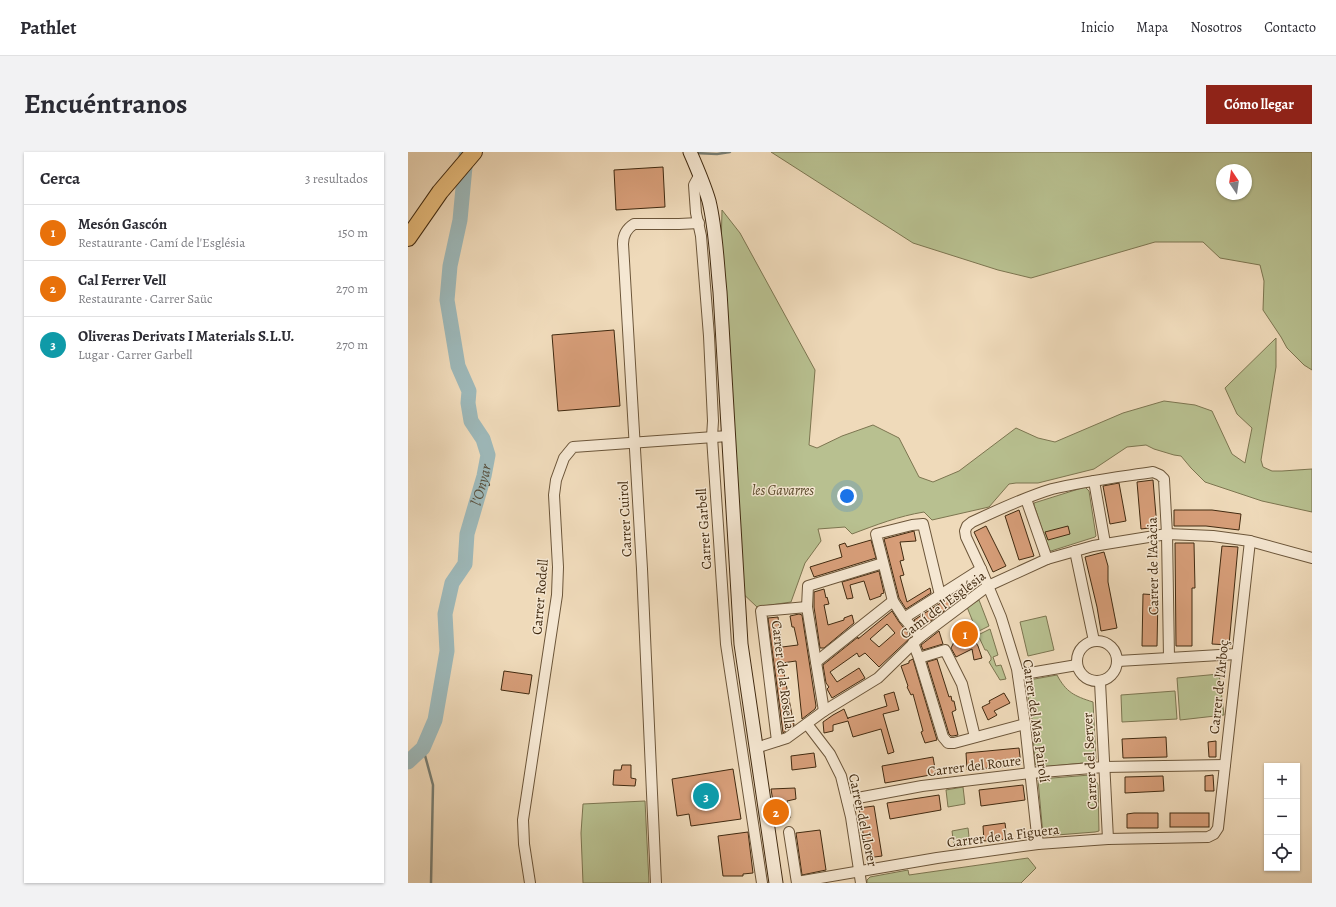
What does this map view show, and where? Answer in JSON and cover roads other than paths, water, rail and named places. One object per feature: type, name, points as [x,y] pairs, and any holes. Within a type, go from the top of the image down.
[{"type":"highway","points":[[408,238],[440,192],[474,152]]},
{"type":"main road","points":[[690,152],[700,174],[709,201],[715,236],[720,292],[741,644],[776,883]]},
{"type":"street","name":"Carrer Garbell","points":[[700,174],[694,185],[696,213],[699,223],[709,336],[713,421],[712,437],[726,644],[762,883]]},
{"type":"street","name":"Carrer Cuirol","points":[[656,883],[642,569],[623,237],[625,232],[634,224],[699,223]]},
{"type":"street","name":"Carrer Rodell","points":[[530,883],[524,844],[523,820],[557,595],[558,567],[554,495],[556,480],[564,458],[573,448],[728,436]]},
{"type":"street","name":"Carrer del Mas Pairolí","points":[[1038,844],[1018,675],[1001,617],[966,537],[965,531],[967,526],[972,522],[988,514],[1026,498],[1052,490],[1094,481],[1153,472],[1160,475]]},
{"type":"street","name":"Carrer de l'Acàcia","points":[[1160,475],[1164,479],[1167,534],[1169,658]]},
{"type":"street","points":[[1094,481],[1106,543]]},
{"type":"street","points":[[1026,498],[1047,559]]},
{"type":"street","points":[[940,595],[923,524],[912,525],[876,534],[893,601],[917,640],[919,658],[943,737],[948,743],[954,743],[1025,724]]},
{"type":"street","name":"Camí de l'Església","points":[[756,748],[787,738],[824,711],[878,678],[917,640],[988,586],[1047,559],[1106,543],[1167,534],[1213,536],[1250,542],[1312,558]]},
{"type":"street","name":"Carrer de l'Arboç","points":[[1214,834],[1218,828],[1250,542]]},
{"type":"street","points":[[1075,551],[1094,641]]},
{"type":"street","points":[[824,711],[807,607],[808,586],[883,563]]},
{"type":"street","points":[[904,618],[981,569]]},
{"type":"street","points":[[816,662],[893,601]]},
{"type":"street","name":"Carrer de la Rosella","points":[[777,741],[761,611],[807,607]]},
{"type":"street","points":[[1094,641],[1105,642],[1112,647],[1116,653],[1118,661],[1116,670],[1110,678],[1100,682],[1093,681],[1083,676],[1077,665],[1078,654],[1081,648],[1085,644],[1094,641]]},
{"type":"street","points":[[919,658],[945,650],[962,684],[975,737]]},
{"type":"street","points":[[1118,661],[1237,654]]},
{"type":"street","points":[[1018,675],[1077,665]]},
{"type":"street","name":"Carrer del Server","points":[[1100,682],[1108,838]]},
{"type":"street","name":"Carrer del Llorer","points":[[807,724],[830,754],[841,776],[851,817],[861,883]]},
{"type":"street","name":"Carrer del Roure","points":[[847,800],[922,786],[1030,773],[1104,767],[1225,765]]},
{"type":"street","points":[[789,832],[797,883]]},
{"type":"street","name":"Carrer de la Figuera","points":[[797,883],[937,858],[1038,844],[1108,838],[1208,837],[1214,834]]},
{"type":"waterway","points":[[695,153],[717,154],[730,152]]},
{"type":"waterway","name":"l'Onyar","points":[[408,762],[423,748],[435,720],[447,651],[445,614],[452,583],[465,564],[467,534],[484,476],[488,455],[483,439],[471,421],[468,403],[469,391],[458,366],[447,300],[450,266],[460,220],[466,156]]},
{"type":"waterway","points":[[423,748],[433,785],[431,883]]},
{"type":"place","name":"Mesón Gascón","points":[[965,634]]},
{"type":"place","name":"Oliveras Derivats I Materials S.L.U.","points":[[706,796]]},
{"type":"place","name":"Cal Ferrer Vell","points":[[776,812]]},
{"type":"park label","name":"les Gavarres","points":[[783,490]]}]
